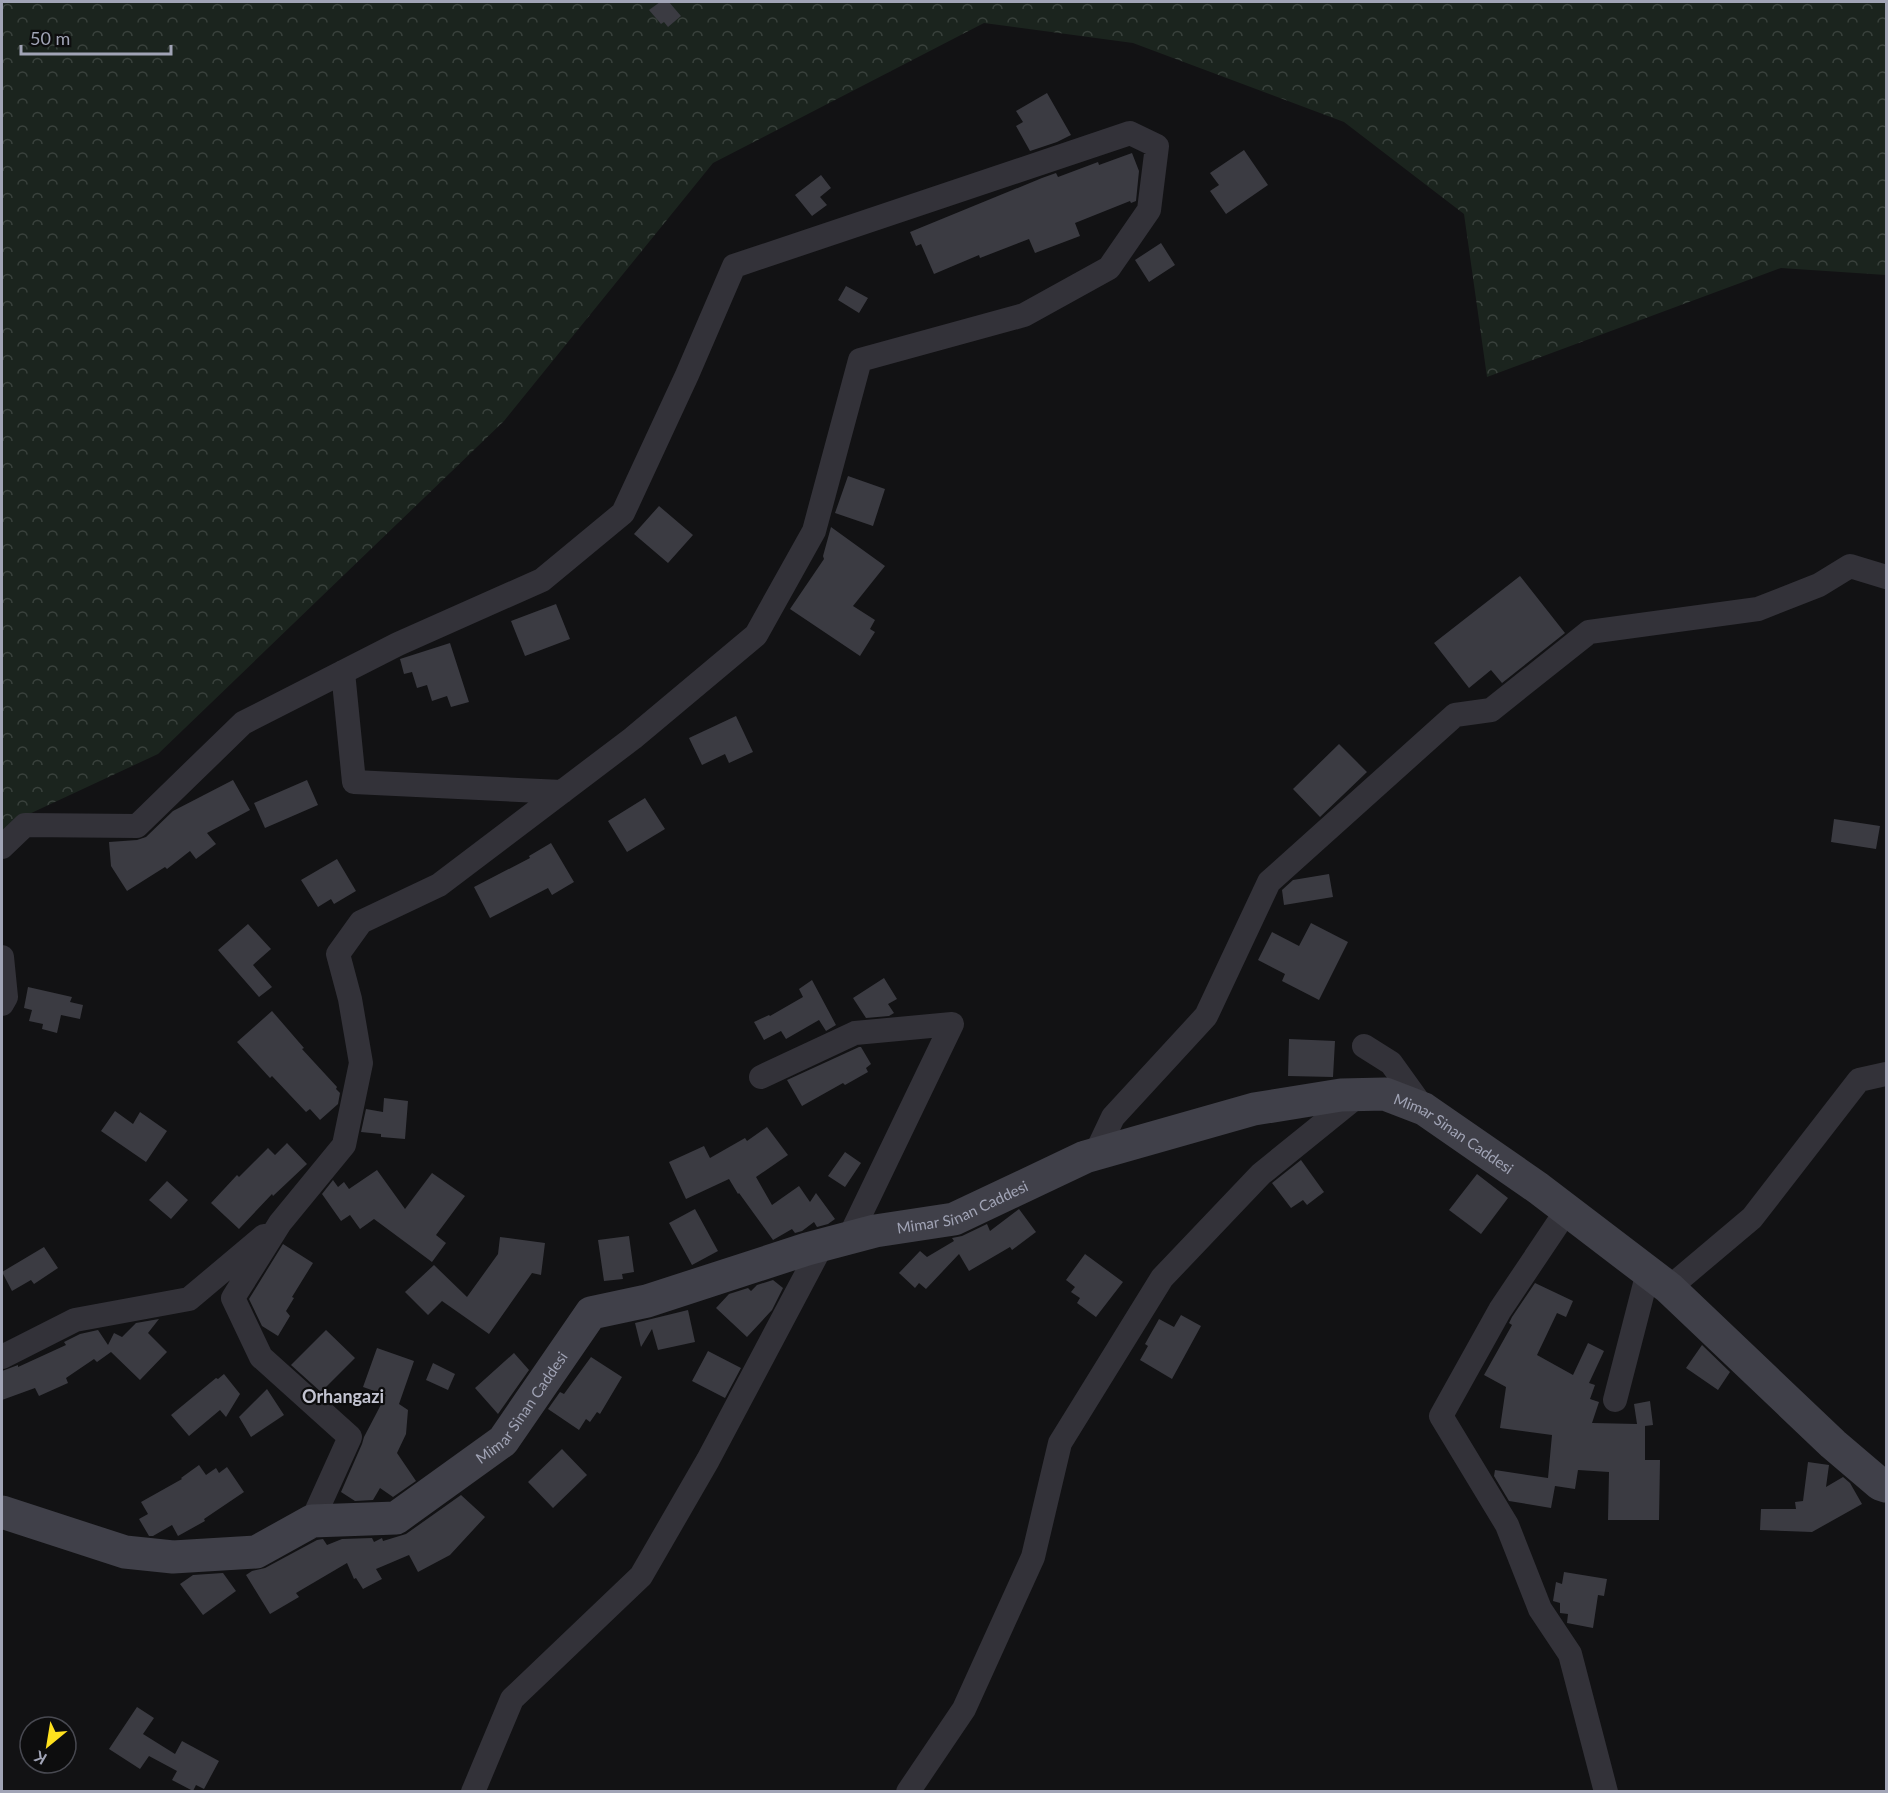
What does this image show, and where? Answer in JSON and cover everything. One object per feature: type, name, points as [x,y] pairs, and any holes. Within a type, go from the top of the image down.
[{"type":"street","points":[[2,847],[25,825],[137,826],[243,723],[398,644],[542,580],[623,513],[687,375],[734,266],[1130,133],[1157,146],[1149,210],[1109,268],[1024,315],[860,360],[814,531],[756,635],[633,738],[440,885],[361,922],[338,954],[350,999],[361,1063],[344,1145],[280,1223],[233,1298],[261,1357],[350,1437],[312,1521]]},
{"type":"street","points":[[1095,1155],[1113,1118],[1206,1017],[1269,882],[1455,715],[1491,710],[1589,632],[1758,609],[1819,585],[1850,566],[1887,577]]},
{"type":"street","points":[[342,672],[354,782],[562,792]]},
{"type":"street","points":[[2,957],[6,997],[2,1004]]},
{"type":"street","points":[[472,1791],[512,1700],[641,1576],[836,1241],[952,1023],[855,1033],[761,1077]]},
{"type":"street","points":[[1364,1046],[1390,1063],[1424,1109]]},
{"type":"street","points":[[1615,1400],[1658,1280],[1752,1218],[1859,1080],[1887,1074]]},
{"type":"street","points":[[908,1791],[964,1709],[1033,1557],[1060,1443],[1162,1278],[1262,1174],[1360,1094]]},
{"type":"street","name":"Mimar Sinan Caddesi","points":[[2,1512],[125,1552],[173,1557],[256,1551],[312,1521],[396,1518],[503,1440],[591,1313],[647,1301],[728,1273],[836,1241],[875,1231],[954,1219],[1085,1157],[1254,1109],[1360,1094],[1385,1094],[1424,1109],[1567,1210],[1658,1280],[1833,1444],[1880,1484],[1887,1486]]},
{"type":"street","points":[[1567,1210],[1500,1310],[1441,1416],[1507,1525],[1540,1609],[1569,1654],[1606,1791]]},
{"type":"street","points":[[2,1357],[75,1320],[189,1299],[280,1223]]},
{"type":"green space","points":[[2,2],[1886,2],[1886,275],[1781,268],[1487,377],[1464,214],[1344,122],[1133,43],[984,23],[713,163],[504,421],[158,754],[12,822],[2,838]]},
{"type":"building","points":[[660,2],[669,2],[681,16],[668,27],[664,22],[661,24],[649,10]]},
{"type":"building","points":[[1047,93],[1071,135],[1030,151],[1016,126],[1023,122],[1016,111]]},
{"type":"building","points":[[1244,150],[1268,185],[1226,214],[1210,191],[1219,185],[1210,173]]},
{"type":"building","points":[[1132,153],[1139,171],[1136,201],[1131,203],[1130,201],[1075,223],[1080,236],[1035,253],[1029,239],[980,258],[979,255],[934,274],[921,244],[916,246],[910,232],[1056,173],[1058,177],[1098,162],[1099,165]]},
{"type":"building","points":[[821,175],[831,188],[820,197],[827,205],[812,216],[795,195]]},
{"type":"building","points":[[1161,243],[1175,265],[1149,282],[1135,260]]},
{"type":"building","points":[[846,286],[868,298],[859,313],[838,300]]},
{"type":"building","points":[[848,476],[885,489],[873,526],[835,513]]},
{"type":"building","points":[[659,506],[693,535],[668,563],[634,534]]},
{"type":"building","points":[[831,527],[885,566],[853,606],[875,620],[870,629],[875,632],[860,656],[790,609],[824,559]]},
{"type":"building","points":[[1520,576],[1565,633],[1502,683],[1491,670],[1469,688],[1434,643]]},
{"type":"building","points":[[556,604],[570,639],[525,656],[511,621]]},
{"type":"building","points":[[450,643],[469,702],[451,707],[447,696],[432,701],[427,685],[417,688],[412,672],[404,674],[400,659]]},
{"type":"building","points":[[736,716],[753,752],[729,763],[725,754],[702,765],[689,738]]},
{"type":"building","points":[[1339,744],[1367,772],[1320,817],[1293,789]]},
{"type":"building","points":[[233,780],[250,810],[207,833],[216,844],[196,859],[190,851],[167,869],[165,867],[127,891],[111,866],[109,842],[146,837],[173,811]]},
{"type":"building","points":[[307,780],[318,805],[265,828],[254,803]]},
{"type":"building","points":[[645,798],[665,829],[627,852],[608,821]]},
{"type":"building","points":[[1834,819],[1880,826],[1876,849],[1831,842]]},
{"type":"building","points":[[551,843],[574,882],[552,895],[548,888],[490,918],[474,887],[530,858],[529,856]]},
{"type":"building","points":[[337,859],[356,891],[334,904],[331,899],[318,907],[301,880]]},
{"type":"building","points":[[1329,874],[1333,897],[1284,905],[1282,890],[1293,880]]},
{"type":"building","points":[[1311,923],[1348,942],[1319,1000],[1282,981],[1285,974],[1258,960],[1272,932],[1299,946]]},
{"type":"building","points":[[248,924],[271,949],[253,965],[272,987],[259,997],[218,950]]},
{"type":"building","points":[[884,978],[897,999],[888,1004],[894,1013],[889,1016],[866,1018],[853,998]]},
{"type":"building","points":[[812,980],[836,1025],[826,1031],[819,1020],[786,1039],[781,1031],[764,1040],[754,1022],[770,1016],[803,997],[799,989]]},
{"type":"building","points":[[28,987],[72,997],[70,1002],[83,1005],[80,1019],[61,1015],[57,1033],[42,1029],[43,1024],[29,1021],[32,1010],[24,1008]]},
{"type":"building","points":[[272,1011],[340,1093],[338,1104],[320,1120],[310,1109],[306,1112],[237,1042]]},
{"type":"building","points":[[1289,1039],[1335,1041],[1333,1077],[1288,1076]]},
{"type":"building","points":[[859,1047],[871,1064],[866,1068],[868,1072],[802,1106],[787,1080]]},
{"type":"building","points":[[384,1098],[408,1101],[405,1139],[361,1132],[366,1109],[383,1112]]},
{"type":"building","points":[[115,1111],[133,1124],[140,1112],[167,1131],[146,1162],[101,1131]]},
{"type":"building","points":[[767,1127],[788,1155],[756,1177],[772,1205],[799,1186],[810,1202],[816,1193],[835,1219],[828,1224],[817,1227],[814,1222],[802,1231],[795,1233],[792,1229],[773,1240],[729,1179],[686,1199],[669,1162],[704,1146],[710,1158],[745,1138],[747,1141]]},
{"type":"building","points":[[287,1143],[307,1164],[273,1196],[272,1194],[239,1229],[211,1203],[237,1175],[239,1177],[268,1148],[275,1155]]},
{"type":"building","points":[[845,1152],[861,1163],[845,1187],[828,1176]]},
{"type":"building","points":[[1301,1160],[1324,1192],[1307,1205],[1303,1200],[1291,1208],[1272,1183]]},
{"type":"building","points":[[377,1170],[405,1209],[432,1173],[465,1196],[436,1235],[446,1243],[432,1262],[374,1219],[360,1229],[350,1215],[341,1221],[322,1194],[333,1180],[338,1187],[344,1182],[349,1189]]},
{"type":"building","points":[[1477,1174],[1508,1198],[1481,1234],[1449,1210]]},
{"type":"building","points":[[167,1181],[188,1200],[171,1219],[149,1200]]},
{"type":"building","points":[[695,1209],[718,1251],[692,1265],[669,1223]]},
{"type":"building","points":[[1019,1209],[1036,1232],[1012,1250],[1010,1247],[969,1271],[959,1254],[926,1289],[919,1283],[915,1288],[899,1273],[920,1251],[927,1257],[954,1241],[952,1238],[962,1236],[987,1224],[990,1231]]},
{"type":"building","points":[[629,1236],[634,1272],[622,1274],[623,1279],[604,1281],[598,1240]]},
{"type":"building","points":[[500,1237],[545,1243],[541,1275],[532,1273],[489,1334],[442,1301],[428,1315],[405,1292],[434,1265],[467,1297],[498,1254]]},
{"type":"building","points":[[283,1244],[313,1263],[292,1297],[294,1298],[286,1311],[290,1316],[278,1336],[262,1326],[249,1299]]},
{"type":"building","points":[[44,1247],[58,1268],[34,1284],[31,1280],[12,1291],[2,1272]]},
{"type":"building","points":[[1085,1254],[1123,1282],[1096,1317],[1077,1303],[1080,1298],[1071,1292],[1075,1287],[1066,1280]]},
{"type":"building","points":[[773,1280],[783,1288],[772,1310],[747,1337],[716,1308],[729,1294],[748,1288],[751,1291],[757,1285]]},
{"type":"building","points":[[1535,1283],[1573,1301],[1566,1317],[1557,1313],[1537,1355],[1573,1375],[1588,1343],[1604,1351],[1589,1383],[1595,1385],[1590,1399],[1599,1402],[1592,1423],[1637,1424],[1634,1404],[1650,1401],[1653,1425],[1645,1426],[1645,1460],[1660,1460],[1659,1520],[1608,1520],[1609,1472],[1578,1470],[1575,1489],[1555,1486],[1551,1508],[1509,1501],[1494,1476],[1495,1470],[1548,1478],[1552,1435],[1500,1428],[1506,1387],[1484,1375],[1512,1325],[1509,1323],[1512,1317]]},
{"type":"building","points":[[688,1310],[695,1342],[658,1350],[652,1329],[641,1347],[635,1323]]},
{"type":"building","points":[[1181,1315],[1201,1326],[1172,1379],[1140,1360],[1148,1346],[1145,1344],[1159,1319],[1174,1327]]},
{"type":"building","points":[[159,1319],[148,1333],[167,1352],[140,1380],[111,1352],[97,1362],[94,1359],[66,1378],[68,1383],[39,1396],[35,1388],[2,1400],[2,1371],[18,1365],[18,1367],[66,1345],[64,1342],[80,1334],[98,1330],[108,1345],[114,1333],[122,1337],[136,1323]]},
{"type":"building","points":[[326,1330],[355,1358],[321,1392],[291,1365]]},
{"type":"building","points":[[1702,1345],[1730,1372],[1718,1390],[1686,1368]]},
{"type":"building","points":[[377,1348],[414,1361],[399,1404],[408,1410],[406,1434],[397,1453],[416,1481],[393,1497],[380,1488],[373,1500],[355,1501],[341,1492],[364,1437],[386,1395],[363,1387]]},
{"type":"building","points":[[708,1351],[741,1368],[725,1398],[692,1381]]},
{"type":"building","points":[[514,1353],[529,1370],[498,1414],[475,1388]]},
{"type":"building","points":[[591,1357],[622,1377],[600,1414],[597,1412],[590,1422],[586,1419],[579,1430],[548,1409],[560,1392],[564,1394]]},
{"type":"building","points":[[433,1363],[455,1374],[448,1390],[426,1380]]},
{"type":"building","points":[[224,1374],[240,1394],[226,1417],[220,1410],[189,1436],[171,1415]]},
{"type":"building","points":[[267,1389],[284,1415],[251,1437],[239,1417]]},
{"type":"building","points":[[562,1449],[587,1475],[553,1508],[528,1482]]},
{"type":"building","points":[[1808,1462],[1829,1465],[1826,1487],[1843,1477],[1850,1483],[1862,1504],[1812,1532],[1760,1530],[1761,1509],[1796,1509],[1795,1502],[1803,1501]]},
{"type":"building","points":[[199,1465],[206,1475],[216,1468],[219,1473],[227,1467],[244,1492],[204,1519],[205,1521],[178,1536],[172,1525],[149,1536],[139,1519],[148,1514],[141,1502],[182,1479]]},
{"type":"building","points":[[461,1495],[485,1517],[450,1555],[418,1572],[409,1555],[376,1569],[382,1579],[363,1589],[356,1578],[354,1579],[347,1563],[296,1593],[299,1597],[270,1614],[246,1575],[265,1568],[317,1540],[323,1539],[327,1545],[342,1539],[372,1538],[374,1542],[382,1538],[383,1541],[406,1534]]},
{"type":"building","points":[[1564,1572],[1607,1579],[1604,1596],[1598,1595],[1593,1628],[1567,1623],[1568,1614],[1560,1613],[1560,1603],[1553,1601],[1556,1582],[1562,1584]]},
{"type":"building","points":[[223,1573],[236,1591],[203,1615],[180,1584],[193,1575]]},
{"type":"building","points":[[137,1707],[154,1718],[143,1734],[175,1754],[182,1741],[219,1761],[204,1789],[196,1785],[193,1791],[172,1780],[177,1771],[149,1756],[140,1769],[109,1749]]},
{"type":"district","name":"Orhangazi","points":[[343,1396]]}]
